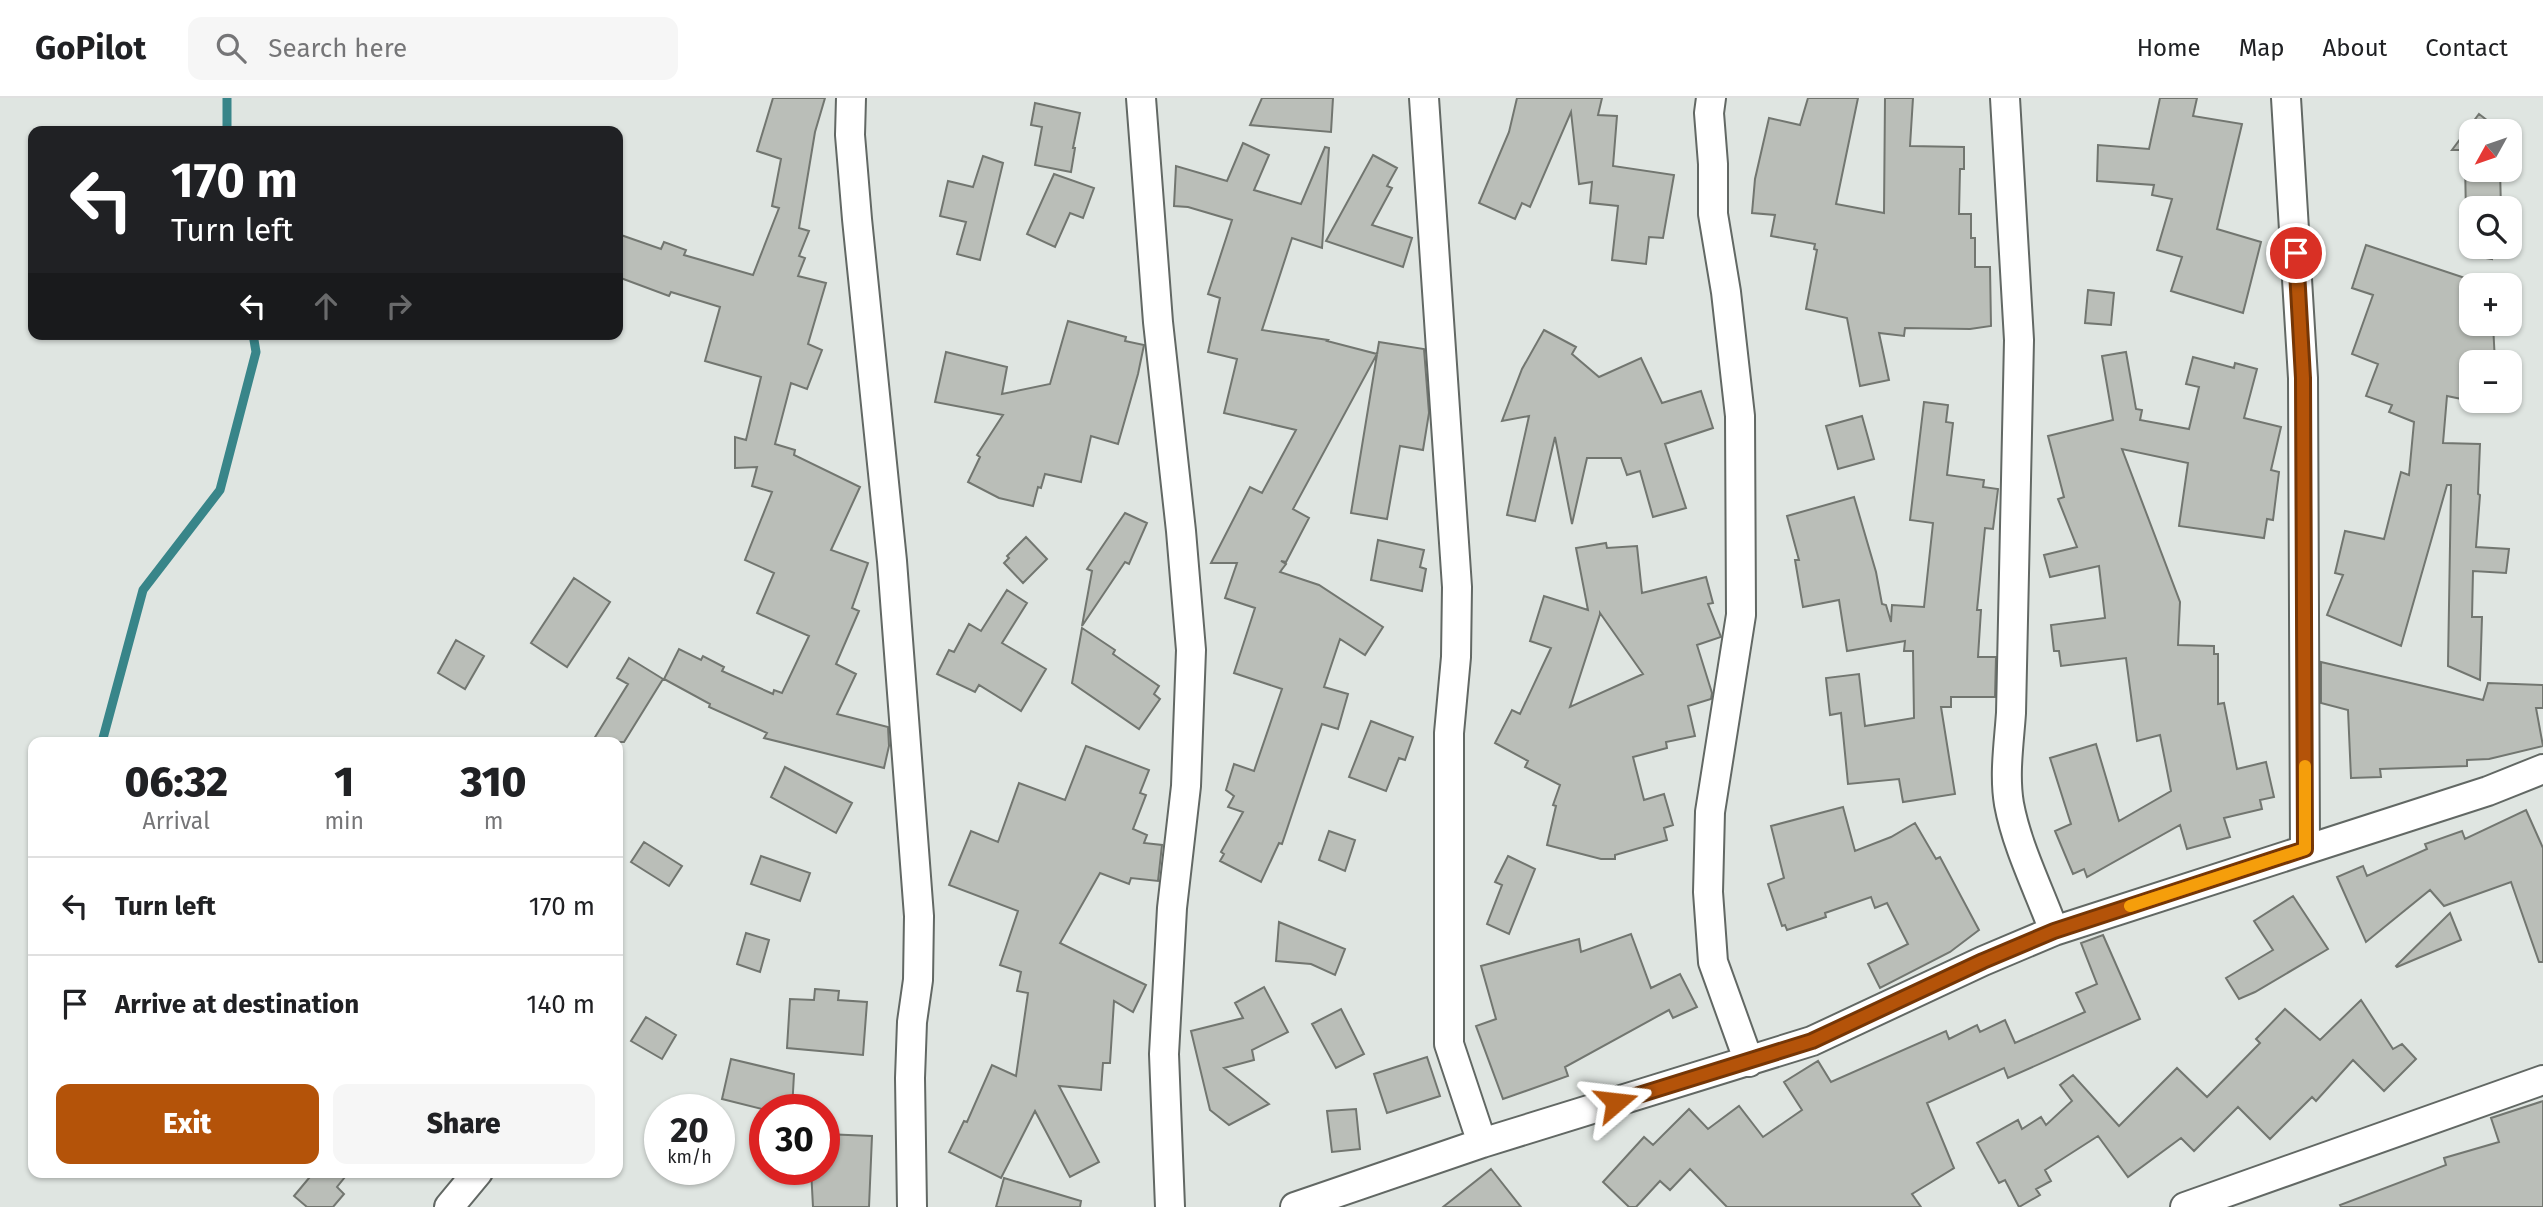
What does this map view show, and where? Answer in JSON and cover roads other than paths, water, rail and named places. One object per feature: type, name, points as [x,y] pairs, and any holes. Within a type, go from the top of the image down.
[{"type":"street","points":[[851,98],[850,135],[892,561],[919,916],[918,980],[912,1022],[910,1078],[912,1207]]},
{"type":"street","points":[[1141,98],[1158,322],[1191,650],[1186,786],[1172,908],[1164,1054],[1170,1207]]},
{"type":"street","points":[[1424,98],[1457,587],[1456,657],[1450,733],[1449,1044],[1482,1143]]},
{"type":"street","points":[[1711,98],[1709,113],[1713,214],[1726,292],[1740,416],[1741,615],[1710,813],[1708,892],[1713,962],[1749,1062]]},
{"type":"street","points":[[2005,98],[2019,340],[2011,713],[2007,767],[2009,804],[2054,931]]},
{"type":"street","points":[[2286,98],[2303,378],[2305,849]]},
{"type":"street","points":[[1295,1207],[1482,1143],[1812,1041],[2054,931],[2488,791],[2543,769]]},
{"type":"street","points":[[2185,1207],[2543,1080]]},
{"type":"street","points":[[449,1207],[473,1178]]},
{"type":"waterway","points":[[227,98],[227,126]]},
{"type":"waterway","points":[[103,737],[143,590],[220,490],[256,352],[254,340]]}]
